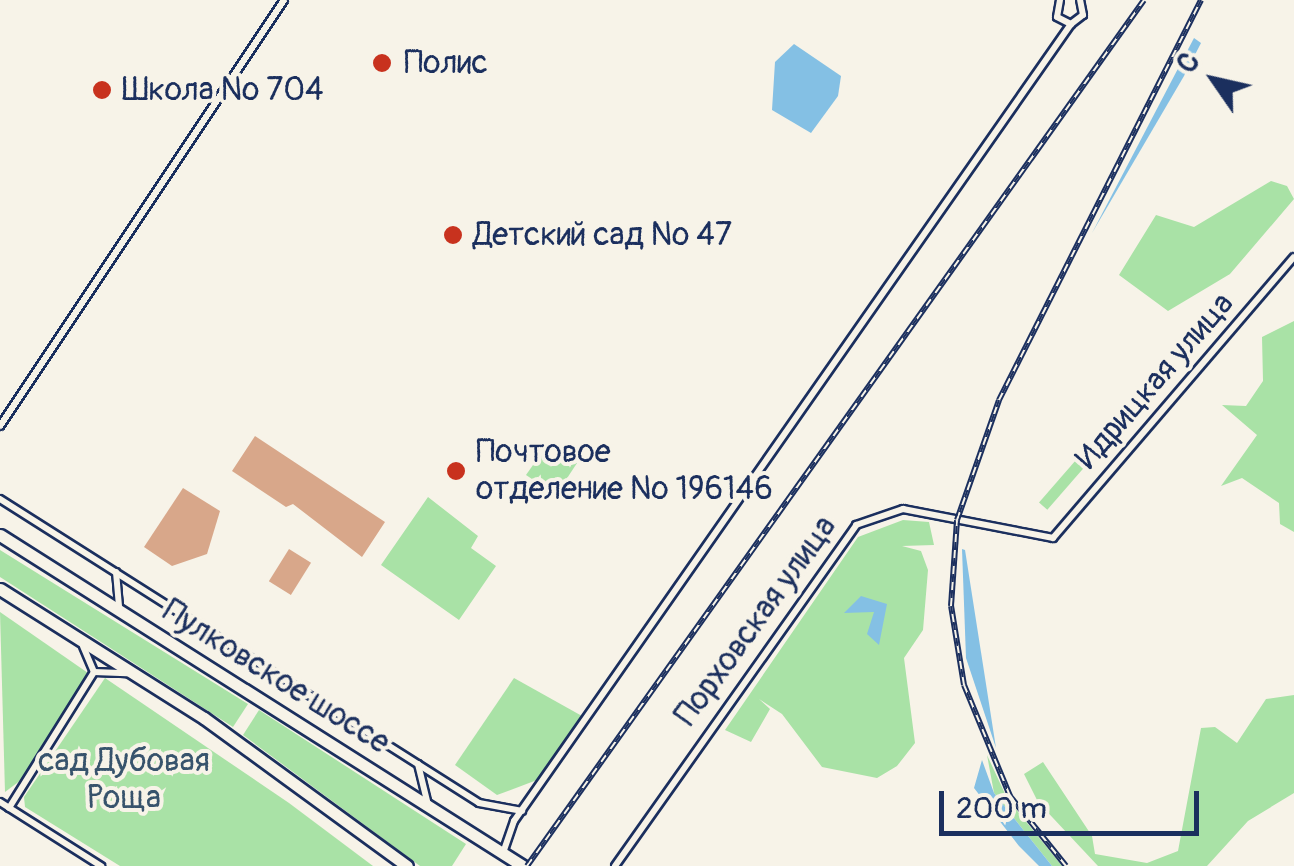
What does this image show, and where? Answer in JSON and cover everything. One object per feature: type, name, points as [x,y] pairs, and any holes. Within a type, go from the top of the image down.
[{"type":"main road","name":"Пулковское шоссе","points":[[0,536],[523,866]]},
{"type":"main road","points":[[0,589],[134,674],[407,866]]},
{"type":"street","points":[[0,426],[284,0]]},
{"type":"street","points":[[1058,0],[1057,17],[1071,24]]},
{"type":"street","points":[[503,853],[505,835],[1071,24],[1083,15],[1080,0]]},
{"type":"street","name":"Идрицкая улица","points":[[1054,538],[1294,256]]},
{"type":"street","points":[[0,499],[488,808],[523,811]]},
{"type":"street","name":"Порховская улица","points":[[615,866],[856,524],[903,509],[1054,538]]},
{"type":"street","points":[[116,571],[119,611]]},
{"type":"street","points":[[77,638],[94,672]]},
{"type":"street","points":[[94,672],[134,674]]},
{"type":"street","points":[[9,808],[94,672]]},
{"type":"street","points":[[418,763],[429,806]]},
{"type":"street","points":[[0,802],[101,866]]},
{"type":"green space","points":[[1271,181],[1287,186],[1294,199],[1230,274],[1168,311],[1119,275],[1156,215],[1194,227]]},
{"type":"green space","points":[[1294,321],[1294,532],[1280,524],[1279,503],[1242,478],[1221,486],[1257,435],[1222,405],[1246,406],[1263,381],[1262,337]]},
{"type":"green space","points":[[1123,406],[1131,413],[1047,510],[1039,503]]},
{"type":"green space","points":[[540,455],[577,463],[556,495],[526,475]]},
{"type":"green space","points":[[428,497],[478,536],[471,548],[496,566],[459,620],[381,565]]},
{"type":"green space","points":[[903,520],[929,522],[934,545],[902,546],[921,551],[928,570],[923,630],[904,658],[915,743],[897,766],[877,778],[822,767],[782,714],[759,699],[770,709],[751,742],[725,730],[858,537]]},
{"type":"green space","points":[[0,550],[248,704],[233,727],[0,577]]},
{"type":"green space","name":"сад Дубовая Роща","points":[[0,612],[88,673],[21,780],[5,792]]},
{"type":"green space","name":"сад Дубовая Роща","points":[[105,678],[289,803],[373,866],[120,866],[25,807],[24,797]]},
{"type":"green space","points":[[514,678],[582,716],[537,780],[497,795],[455,765]]},
{"type":"green space","points":[[1294,695],[1294,793],[1248,821],[1207,866],[1098,866],[1038,802],[1024,774],[1043,762],[1092,836],[1095,854],[1147,863],[1178,851],[1201,728],[1215,727],[1237,743],[1266,699]]},
{"type":"green space","points":[[259,710],[466,844],[452,866],[420,866],[243,735]]},
{"type":"green space","points":[[987,755],[1007,798],[1062,866],[1052,866],[994,793]]},
{"type":"water","points":[[1194,38],[1201,43],[1184,76],[1092,233]]},
{"type":"water","points":[[794,44],[841,76],[838,96],[811,133],[772,110],[775,62]]},
{"type":"water","points":[[962,549],[965,550],[996,748],[966,658]]},
{"type":"water","points":[[861,596],[887,604],[879,645],[867,634],[874,612],[844,613]]},
{"type":"water","points":[[982,760],[994,793],[1052,866],[1039,866],[1019,846],[974,788]]},
{"type":"building","points":[[255,436],[385,522],[362,557],[293,504],[286,507],[232,471]]},
{"type":"building","points":[[183,488],[220,511],[207,554],[172,566],[144,547]]},
{"type":"building","points":[[289,549],[311,563],[291,595],[269,581]]},
{"type":"railway","points":[[527,866],[1144,0]]},
{"type":"railway","points":[[1066,866],[1010,796],[964,685],[951,606],[957,520],[999,400],[1201,0]]},
{"type":"place","name":"Полис","points":[[382,63]]},
{"type":"place","name":"Школа № 704","points":[[102,90]]},
{"type":"place","name":"Детский сад № 47","points":[[453,235]]},
{"type":"place","name":"Почтовое отделение № 196146","points":[[456,471]]}]
